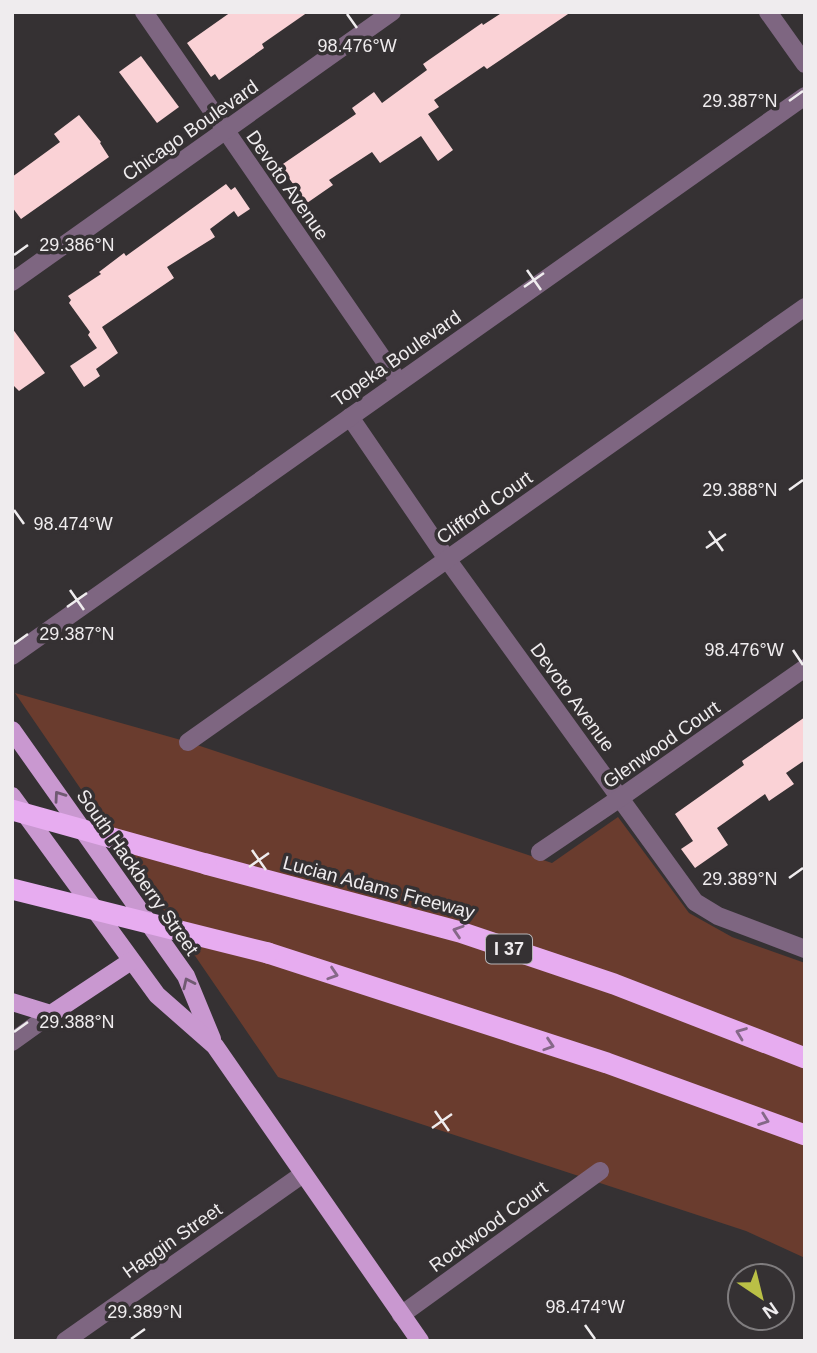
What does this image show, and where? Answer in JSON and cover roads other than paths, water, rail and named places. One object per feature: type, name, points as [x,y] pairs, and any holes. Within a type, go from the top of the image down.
[{"type":"highway","name":"Lucian Adams Freeway","points":[[12,810],[460,932],[614,984],[805,1058]]},
{"type":"highway","points":[[12,889],[268,953],[607,1063],[805,1135]]},
{"type":"main road","name":"South Hackberry Street","points":[[12,730],[186,976],[215,1046],[420,1341]]},
{"type":"main road","name":"South Hackberry Street","points":[[12,796],[157,995],[215,1046]]},
{"type":"main road","points":[[12,1002],[51,1014],[131,961]]},
{"type":"street","name":"Devoto Avenue","points":[[144,12],[399,382]]},
{"type":"street","name":"Chicago Boulevard","points":[[12,282],[392,12]]},
{"type":"street","points":[[768,12],[805,64]]},
{"type":"street","name":"Topeka Boulevard","points":[[12,656],[805,96]]},
{"type":"street","name":"Clifford Court","points":[[188,742],[805,307]]},
{"type":"street","name":"Devoto Avenue","points":[[350,417],[447,559],[695,902],[718,916],[805,950]]},
{"type":"street","name":"Glenwood Court","points":[[540,852],[805,668]]},
{"type":"street","points":[[12,1042],[51,1014]]},
{"type":"street","name":"Rockwood Court","points":[[401,1315],[600,1171]]},
{"type":"street","name":"Haggin Street","points":[[65,1341],[303,1174]]}]
